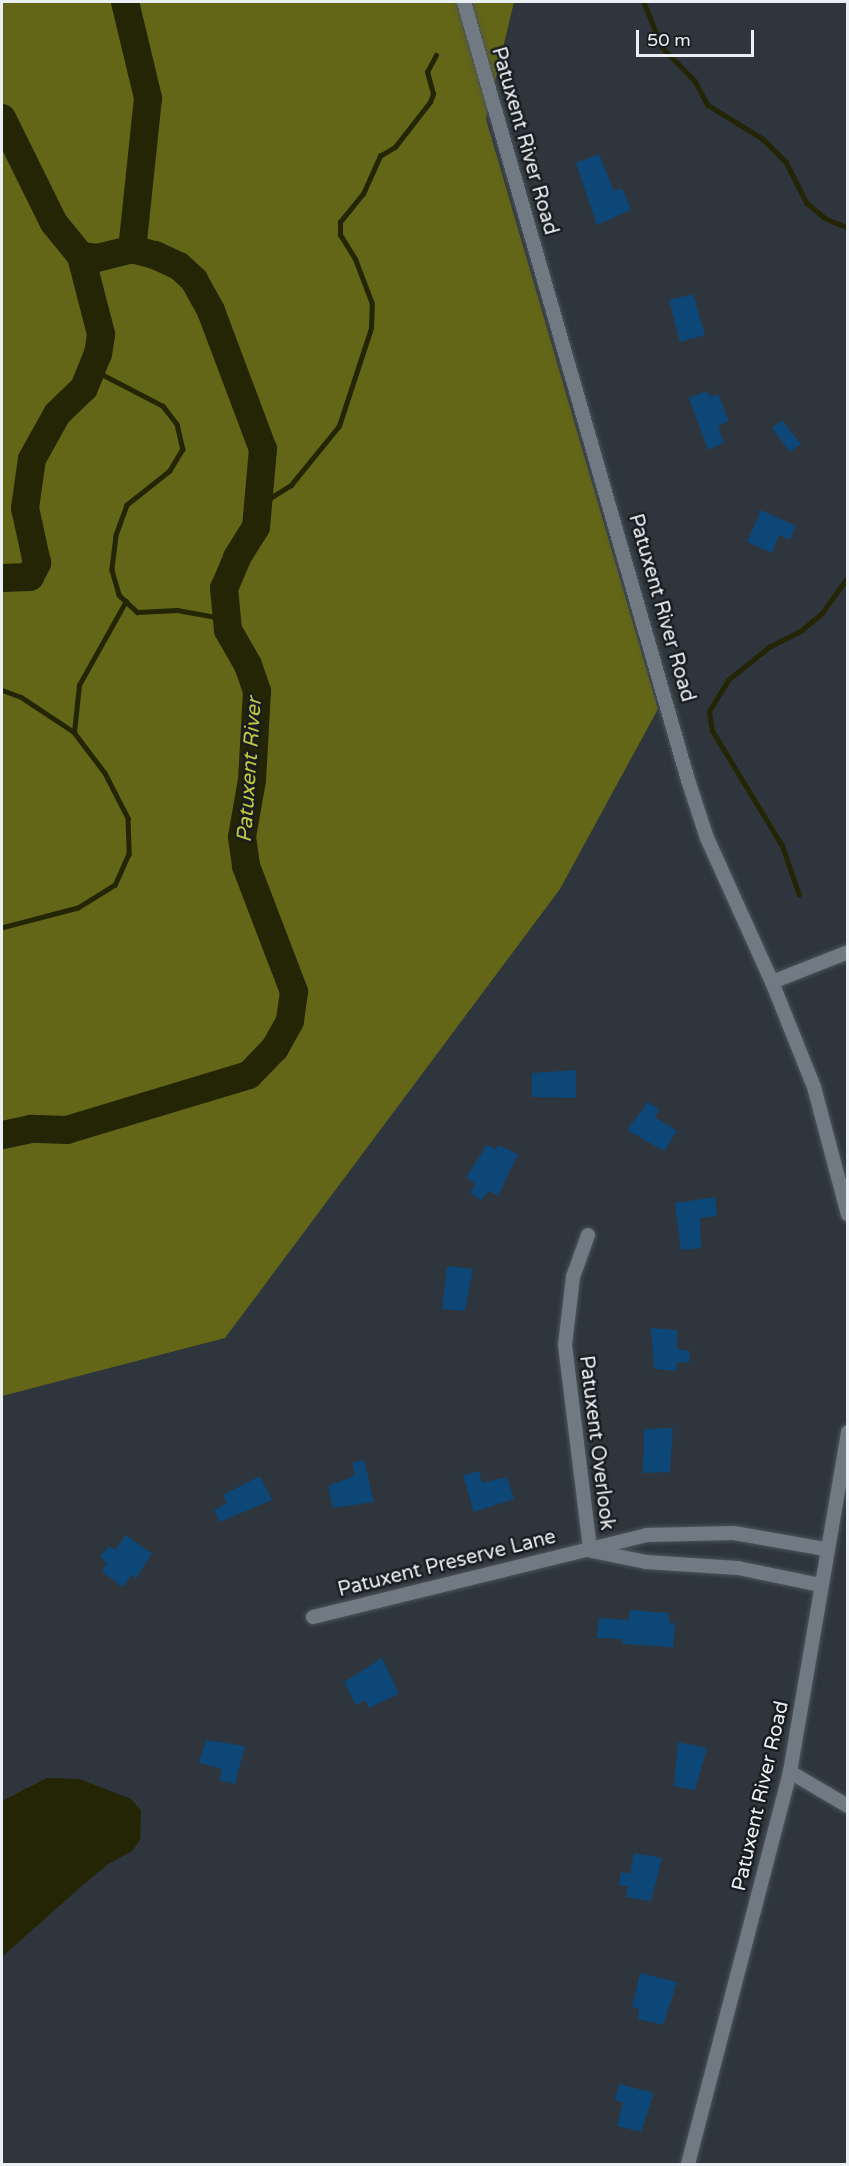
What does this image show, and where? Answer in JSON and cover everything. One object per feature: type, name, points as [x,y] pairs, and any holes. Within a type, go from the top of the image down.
[{"type":"street","name":"Patuxent River Road","points":[[464,2],[688,780],[708,838],[772,982],[814,1087],[848,1215]]},
{"type":"street","points":[[772,982],[848,952]]},
{"type":"street","name":"Patuxent Overlook","points":[[588,1235],[573,1277],[565,1345],[590,1550]]},
{"type":"street","name":"Patuxent River Road","points":[[688,2164],[790,1772],[825,1549],[848,1432]]},
{"type":"street","name":"Patuxent Preserve Lane","points":[[313,1617],[646,1535],[692,1532],[746,1534],[825,1549]]},
{"type":"street","name":"Patuxent Preserve Lane","points":[[590,1550],[646,1562],[738,1568],[820,1585]]},
{"type":"street","points":[[790,1772],[848,1806]]},
{"type":"shaded area","points":[[2,2],[514,2],[486,119],[658,709],[560,889],[225,1338],[2,1396]]},
{"type":"shaded area","points":[[47,1778],[79,1779],[131,1799],[141,1811],[140,1840],[132,1851],[108,1864],[2,1957],[2,1801]]},
{"type":"building","points":[[599,154],[614,191],[622,188],[631,210],[597,225],[576,163]]},
{"type":"building","points":[[693,294],[705,335],[680,342],[669,300]]},
{"type":"building","points":[[707,391],[710,397],[718,394],[729,421],[718,426],[724,443],[708,450],[689,398]]},
{"type":"building","points":[[782,420],[801,444],[790,452],[772,428]]},
{"type":"building","points":[[761,510],[796,526],[790,540],[779,535],[772,553],[747,542]]},
{"type":"building","points":[[576,1070],[576,1098],[532,1097],[532,1073]]},
{"type":"building","points":[[648,1102],[659,1109],[655,1117],[677,1131],[664,1151],[627,1130]]},
{"type":"building","points":[[487,1145],[496,1149],[498,1145],[518,1154],[498,1196],[489,1191],[481,1200],[470,1193],[476,1184],[466,1177]]},
{"type":"building","points":[[715,1197],[717,1216],[700,1218],[701,1248],[681,1250],[675,1203]]},
{"type":"building","points":[[447,1266],[473,1269],[465,1311],[442,1309]]},
{"type":"building","points":[[651,1328],[677,1330],[677,1349],[690,1351],[689,1363],[677,1362],[676,1371],[654,1369]]},
{"type":"building","points":[[673,1428],[670,1472],[643,1473],[644,1429]]},
{"type":"building","points":[[364,1460],[374,1502],[333,1508],[328,1486],[352,1477],[355,1474],[352,1463]]},
{"type":"building","points":[[479,1471],[482,1483],[507,1477],[514,1499],[474,1512],[463,1475]]},
{"type":"building","points":[[260,1476],[272,1500],[220,1522],[214,1510],[227,1503],[223,1495]]},
{"type":"building","points":[[126,1535],[152,1554],[136,1578],[132,1575],[123,1587],[102,1572],[107,1563],[100,1557],[109,1546],[115,1550]]},
{"type":"building","points":[[630,1610],[669,1613],[669,1623],[675,1623],[673,1647],[622,1644],[623,1639],[597,1638],[599,1618],[629,1620]]},
{"type":"building","points":[[382,1658],[399,1694],[369,1708],[365,1700],[356,1705],[344,1682]]},
{"type":"building","points":[[206,1740],[245,1746],[235,1784],[219,1780],[222,1769],[199,1763]]},
{"type":"building","points":[[678,1742],[707,1748],[695,1790],[674,1786]]},
{"type":"building","points":[[634,1853],[662,1858],[651,1901],[626,1897],[628,1886],[619,1885],[621,1872],[630,1874]]},
{"type":"building","points":[[640,1973],[677,1982],[663,2025],[638,2019],[639,2008],[632,2007]]},
{"type":"building","points":[[619,2084],[654,2093],[641,2132],[617,2126],[623,2102],[615,2100]]},
{"type":"waterway","points":[[125,2],[148,98],[132,249]]},
{"type":"waterway","points":[[644,2],[662,47],[695,81],[708,105],[763,139],[786,162],[807,203],[825,218],[848,228]]},
{"type":"waterway","points":[[259,505],[291,485],[339,426],[371,328],[372,304],[355,259],[340,235],[340,222],[363,194],[380,156],[395,147],[430,102],[433,94],[427,72],[436,55]]},
{"type":"waterway","name":"Patuxent River","points":[[2,118],[54,223],[81,256],[97,258],[132,249],[155,255],[179,266],[194,280],[211,311],[263,449],[256,527],[237,558],[224,588],[228,630],[248,665],[257,691],[252,780],[242,837],[246,866],[294,992],[290,1021],[275,1048],[249,1075],[67,1130],[31,1129],[2,1135]]},
{"type":"waterway","points":[[2,578],[30,577],[37,563],[25,508],[32,459],[57,414],[84,388],[98,354],[101,334],[81,256]]},
{"type":"waterway","points":[[92,369],[163,406],[177,424],[183,449],[170,471],[127,505],[116,536],[112,570],[119,595],[137,612],[177,610],[227,619]]},
{"type":"waterway","points":[[799,895],[782,846],[712,731],[709,711],[728,680],[769,647],[802,630],[822,613],[848,577]]},
{"type":"waterway","points":[[74,732],[79,685],[126,601]]},
{"type":"waterway","points":[[2,690],[21,697],[74,732],[105,773],[128,818],[129,854],[115,885],[78,908],[2,928]]}]
